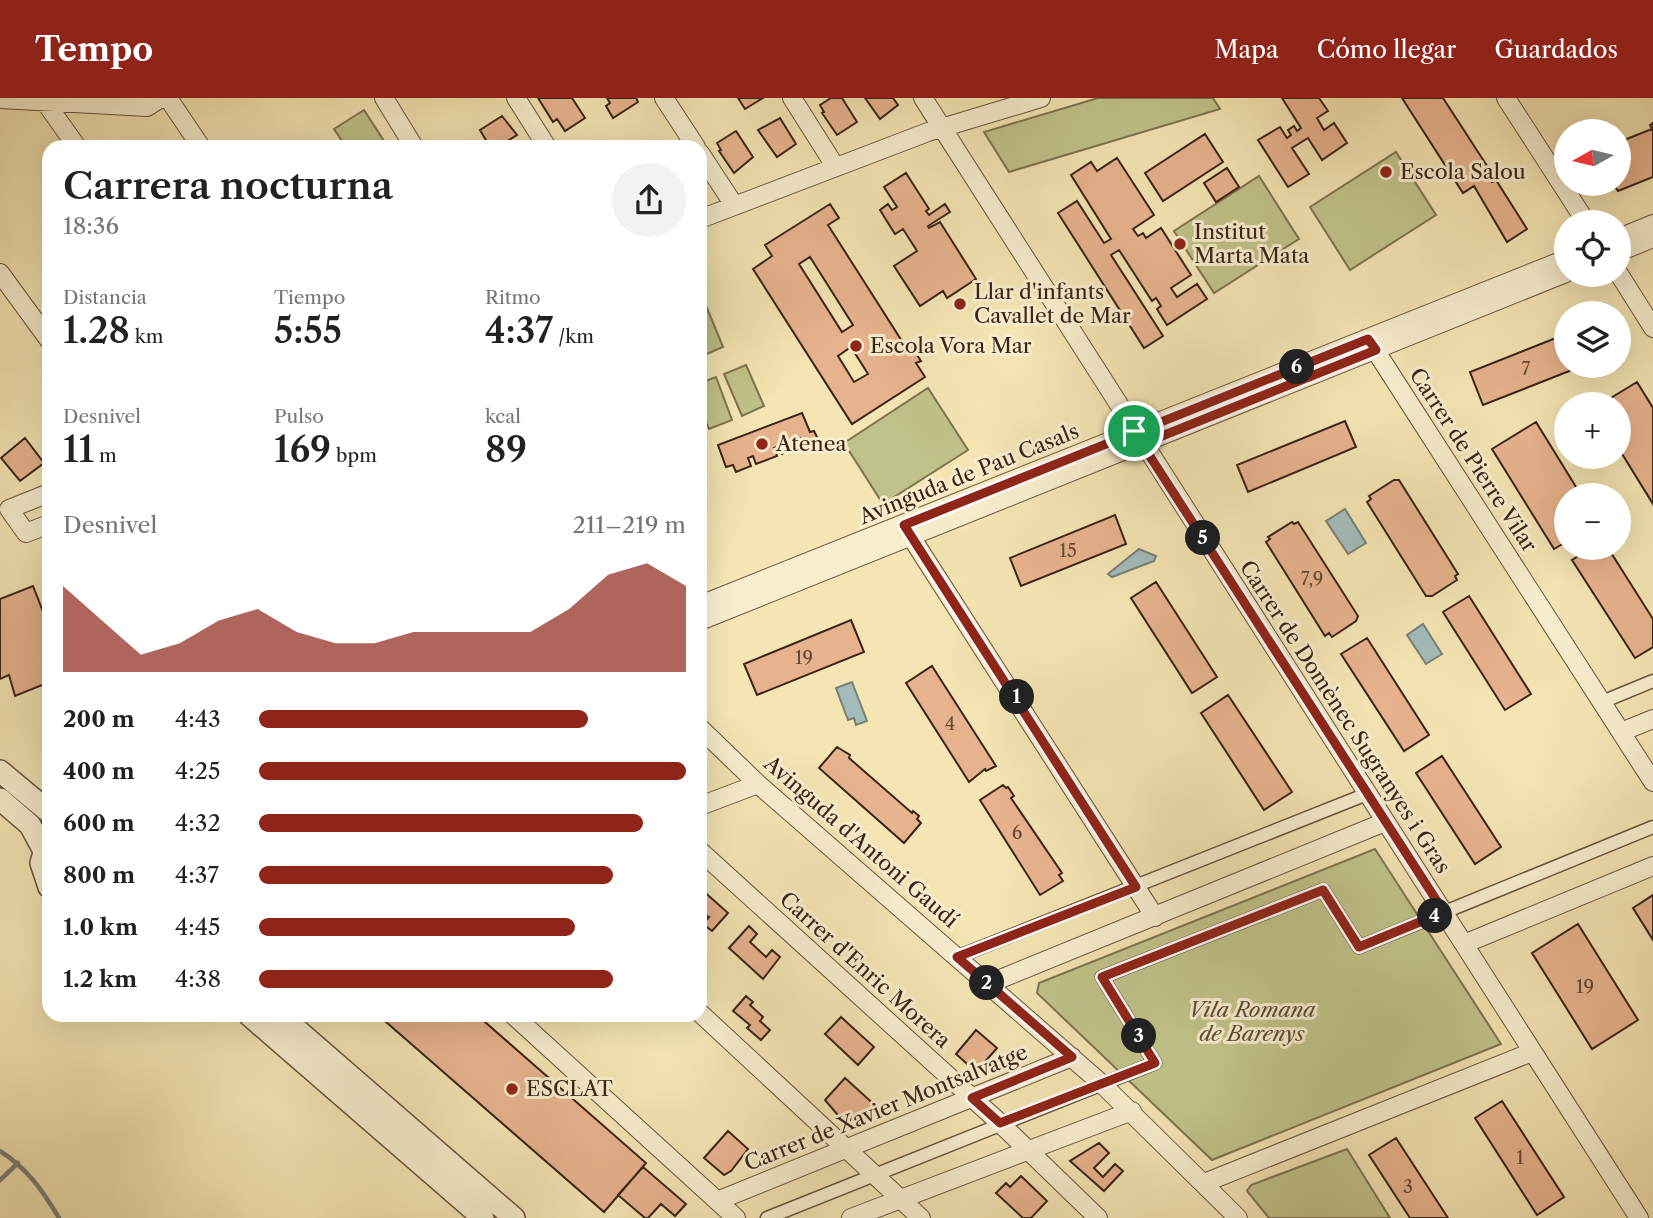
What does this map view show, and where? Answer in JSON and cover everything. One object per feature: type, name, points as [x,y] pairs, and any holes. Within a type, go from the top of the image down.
[{"type":"street","points":[[0,99],[43,99],[147,107],[161,98]]},
{"type":"street","points":[[168,98],[196,140]]},
{"type":"street","points":[[384,98],[410,140]]},
{"type":"street","points":[[516,98],[543,140]]},
{"type":"street","points":[[664,98],[691,140]]},
{"type":"street","points":[[792,98],[835,166]]},
{"type":"street","name":"Carrer de Domènec Sugranyes i Gras","points":[[923,98],[1639,1218]]},
{"type":"street","points":[[707,216],[942,128],[1041,98]]},
{"type":"street","points":[[1506,98],[1578,210]]},
{"type":"street","points":[[43,99],[73,140]]},
{"type":"street","points":[[67,132],[78,101]]},
{"type":"street","points":[[707,164],[734,205]]},
{"type":"street","points":[[1631,233],[1653,224]]},
{"type":"street","points":[[1631,247],[1653,238]]},
{"type":"street","name":"Avinguda de Pau Casals","points":[[1372,345],[1554,264]]},
{"type":"street","points":[[0,272],[42,330]]},
{"type":"street","name":"Avinguda de Pau Casals","points":[[707,618],[907,531],[1138,437],[1372,345],[1554,277]]},
{"type":"street","points":[[1627,287],[1653,328]]},
{"type":"street","name":"Carrer de Pierre Vilar","points":[[1372,345],[1653,782]]},
{"type":"street","points":[[42,495],[3,507],[26,533],[42,527]]},
{"type":"street","points":[[907,531],[1156,917]]},
{"type":"street","name":"Avinguda de Pau Casals","points":[[707,603],[907,531]]},
{"type":"street","points":[[1602,702],[1653,681]]},
{"type":"street","points":[[1621,732],[1653,719]]},
{"type":"street","name":"Avinguda d'Antoni Gaudí","points":[[707,735],[758,784],[1132,1111],[1238,1218]]},
{"type":"street","points":[[0,771],[42,806]]},
{"type":"street","points":[[707,803],[758,784]]},
{"type":"street","points":[[957,957],[1367,794]]},
{"type":"street","points":[[0,799],[42,838]]},
{"type":"street","points":[[988,984],[1385,822]]},
{"type":"street","points":[[767,1218],[1155,1063],[1102,977],[1323,890],[1359,947],[1653,827]]},
{"type":"street","name":"Carrer d'Enric Morera","points":[[707,857],[1000,1123],[1098,1218]]},
{"type":"street","points":[[1464,944],[1653,866]]},
{"type":"street","points":[[707,1019],[921,1218],[929,1187]]},
{"type":"street","points":[[258,1022],[483,1218]]},
{"type":"street","points":[[288,1022],[514,1218]]},
{"type":"street","points":[[521,1022],[736,1218]]},
{"type":"street","points":[[1204,1183],[1532,1052]]},
{"type":"street","name":"Carrer de Xavier Montsalvatge","points":[[717,1200],[1072,1057]]},
{"type":"street","points":[[944,1109],[952,1079]]},
{"type":"street","points":[[850,1218],[1132,1111]]},
{"type":"street","points":[[821,1160],[828,1131]]},
{"type":"street","points":[[1043,1164],[1050,1140]]},
{"type":"green space","points":[[1098,98],[1213,98],[1220,109],[1009,172],[984,132]]},
{"type":"green space","points":[[364,110],[383,140],[341,140],[334,129]]},
{"type":"green space","points":[[1396,152],[1436,215],[1350,270],[1310,207]]},
{"type":"green space","points":[[1259,176],[1299,239],[1214,293],[1174,231]]},
{"type":"green space","points":[[707,308],[723,347],[707,354]]},
{"type":"green space","points":[[746,365],[764,406],[742,416],[724,374]]},
{"type":"green space","points":[[716,377],[732,420],[709,429],[707,424],[707,380]]},
{"type":"green space","points":[[928,388],[968,450],[883,504],[844,443]]},
{"type":"green space","name":"Vila Romana de Barenys","points":[[1375,849],[1501,1044],[1212,1160],[1037,993],[1039,983]]},
{"type":"green space","points":[[1347,1149],[1390,1218],[1269,1218],[1247,1191],[1251,1185]]},
{"type":"water","points":[[1345,509],[1366,543],[1348,554],[1326,521]]},
{"type":"water","points":[[1139,549],[1156,556],[1154,561],[1112,577],[1108,574]]},
{"type":"water","points":[[1423,624],[1442,654],[1426,664],[1407,635]]},
{"type":"water","points":[[852,682],[867,721],[856,725],[854,718],[848,720],[836,688]]},
{"type":"building","points":[[538,98],[572,98],[585,118],[565,131],[557,119],[553,122]]},
{"type":"building","points":[[607,98],[636,98],[638,102],[613,118],[606,106],[610,103]]},
{"type":"building","points":[[738,98],[763,98],[745,109]]},
{"type":"building","points":[[831,98],[842,98],[857,122],[837,135],[822,113],[824,112],[820,105]]},
{"type":"building","points":[[865,98],[893,98],[898,105],[880,119]]},
{"type":"building","points":[[1282,98],[1319,98],[1328,111],[1317,118],[1324,130],[1334,123],[1347,143],[1322,160],[1308,138],[1292,148],[1309,174],[1288,187],[1258,140],[1280,127],[1287,138],[1291,135],[1288,130],[1294,126],[1297,131],[1301,128]]},
{"type":"building","points":[[1402,98],[1443,98],[1493,175],[1489,177],[1492,182],[1496,180],[1527,229],[1507,242],[1474,186],[1463,193]]},
{"type":"building","points":[[502,116],[517,135],[509,140],[486,140],[480,130]]},
{"type":"building","points":[[780,118],[796,144],[777,157],[758,130]]},
{"type":"building","points":[[1653,123],[1653,177],[1631,186],[1631,137],[1652,129],[1650,125]]},
{"type":"building","points":[[736,131],[753,157],[734,173],[719,151],[721,150],[717,143]]},
{"type":"building","points":[[1205,134],[1223,162],[1163,201],[1145,173]]},
{"type":"building","points":[[1117,158],[1154,215],[1133,229],[1138,236],[1143,233],[1146,238],[1161,228],[1191,275],[1171,288],[1177,297],[1197,284],[1207,299],[1167,325],[1157,309],[1161,306],[1156,298],[1152,301],[1119,250],[1111,255],[1163,336],[1144,348],[1058,213],[1077,201],[1104,243],[1111,239],[1071,175],[1091,162],[1097,171]]},
{"type":"building","points":[[1227,168],[1239,187],[1216,202],[1204,183]]},
{"type":"building","points":[[906,173],[929,209],[926,211],[929,215],[945,204],[950,212],[928,226],[929,228],[940,222],[976,279],[947,298],[943,291],[920,306],[894,266],[917,251],[903,229],[895,234],[880,210],[888,204],[892,210],[897,207],[884,187]]},
{"type":"building","points":[[830,204],[839,218],[828,225],[907,349],[911,346],[921,361],[916,363],[925,377],[852,424],[753,269],[772,256],[765,245]],"holes":[[[810,257],[853,325],[842,332],[799,264]],[[851,347],[868,374],[854,382],[838,356]]]},
{"type":"building","points":[[1554,339],[1554,377],[1483,405],[1470,372]]},
{"type":"building","points":[[1637,382],[1653,408],[1653,504],[1631,468],[1631,392],[1621,392]]},
{"type":"building","name":"Atenea","points":[[802,413],[810,432],[814,431],[818,439],[803,446],[800,438],[795,440],[798,447],[782,454],[779,446],[774,448],[777,456],[756,464],[753,456],[748,458],[751,466],[736,472],[733,465],[726,467],[718,445]]},
{"type":"building","points":[[1345,421],[1356,447],[1248,492],[1237,465]]},
{"type":"building","points":[[1536,422],[1554,451],[1554,469],[1565,469],[1574,483],[1554,483],[1554,549],[1492,449]]},
{"type":"building","points":[[25,438],[42,460],[42,464],[20,481],[1,458]]},
{"type":"building","points":[[1394,480],[1399,480],[1458,574],[1455,576],[1457,580],[1432,596],[1426,596],[1367,502],[1371,499],[1369,496]]},
{"type":"building","points":[[1115,515],[1126,544],[1021,586],[1010,558]]},
{"type":"building","points":[[1292,522],[1298,522],[1358,616],[1356,621],[1332,637],[1329,633],[1325,636],[1266,542],[1270,539],[1268,537]]},
{"type":"building","points":[[1572,560],[1616,560],[1653,619],[1653,647],[1635,658]]},
{"type":"building","points":[[1156,582],[1217,677],[1192,693],[1131,598]]},
{"type":"building","points":[[33,586],[42,609],[42,685],[15,696],[9,675],[0,679],[0,599]]},
{"type":"building","points":[[1469,596],[1531,694],[1505,710],[1443,612]]},
{"type":"building","points":[[851,620],[864,652],[757,695],[744,664]]},
{"type":"building","points":[[1367,638],[1429,735],[1404,751],[1341,654]]},
{"type":"building","points":[[932,666],[996,766],[986,771],[985,769],[969,782],[906,683]]},
{"type":"building","points":[[1228,695],[1292,792],[1264,810],[1201,713]]},
{"type":"building","points":[[837,747],[850,755],[849,758],[912,813],[913,811],[919,816],[917,819],[921,823],[904,843],[819,768]]},
{"type":"building","points":[[1442,756],[1501,847],[1475,864],[1416,773]]},
{"type":"building","points":[[1003,785],[1008,787],[1014,796],[1011,798],[1062,873],[1059,875],[1063,881],[1040,895],[980,800]]},
{"type":"building","points":[[707,894],[728,913],[712,931],[707,927]]},
{"type":"building","points":[[1653,895],[1653,940],[1633,908]]},
{"type":"building","points":[[1578,924],[1638,1020],[1592,1049],[1532,953]]},
{"type":"building","points":[[749,926],[757,934],[750,942],[766,957],[772,950],[780,957],[763,979],[729,948]]},
{"type":"building","points":[[746,996],[753,1002],[750,1005],[763,1017],[760,1021],[770,1030],[761,1040],[747,1028],[750,1025],[733,1011]]},
{"type":"building","points":[[841,1017],[874,1047],[858,1065],[825,1034]]},
{"type":"building","name":"ESCLAT","points":[[386,1022],[485,1022],[646,1163],[604,1212]]},
{"type":"building","points":[[976,1030],[997,1048],[976,1072],[956,1054]]},
{"type":"building","points":[[845,1078],[877,1107],[866,1119],[862,1116],[857,1122],[852,1118],[849,1122],[844,1117],[842,1120],[825,1100]]},
{"type":"building","points":[[1502,1101],[1564,1197],[1537,1215],[1475,1118]]},
{"type":"building","points":[[728,1131],[748,1149],[731,1171],[724,1175],[704,1158]]},
{"type":"building","points":[[1396,1138],[1448,1218],[1410,1218],[1369,1155]]},
{"type":"building","points":[[1099,1143],[1109,1153],[1094,1168],[1103,1177],[1115,1164],[1123,1171],[1104,1191],[1070,1161]]},
{"type":"building","points":[[643,1167],[686,1204],[675,1216],[661,1204],[645,1218],[618,1195]]},
{"type":"building","points":[[1021,1176],[1047,1201],[1031,1218],[1023,1218],[996,1193],[1006,1183],[1010,1187]]},
{"type":"waterway","points":[[0,1151],[34,1181],[59,1218]]},
{"type":"waterway","points":[[0,1180],[18,1163]]},
{"type":"place","name":"Escola Salou","points":[[1386,172]]},
{"type":"place","name":"Institut Marta Mata","points":[[1180,244]]},
{"type":"place","name":"Llar d'infants Cavallet de Mar","points":[[960,304]]},
{"type":"place","name":"Escola Vora Mar","points":[[856,346]]},
{"type":"place","name":"Atenea","points":[[762,444]]},
{"type":"place","name":"ESCLAT","points":[[512,1089]]},
{"type":"route","points":[[1368,339],[1376,350],[1142,444],[1444,912],[1359,947],[1323,890],[1102,977],[1155,1063],[1000,1123],[972,1098],[1072,1057],[957,957],[1136,887],[1011,688],[904,525],[1134,431],[1368,339]]}]
